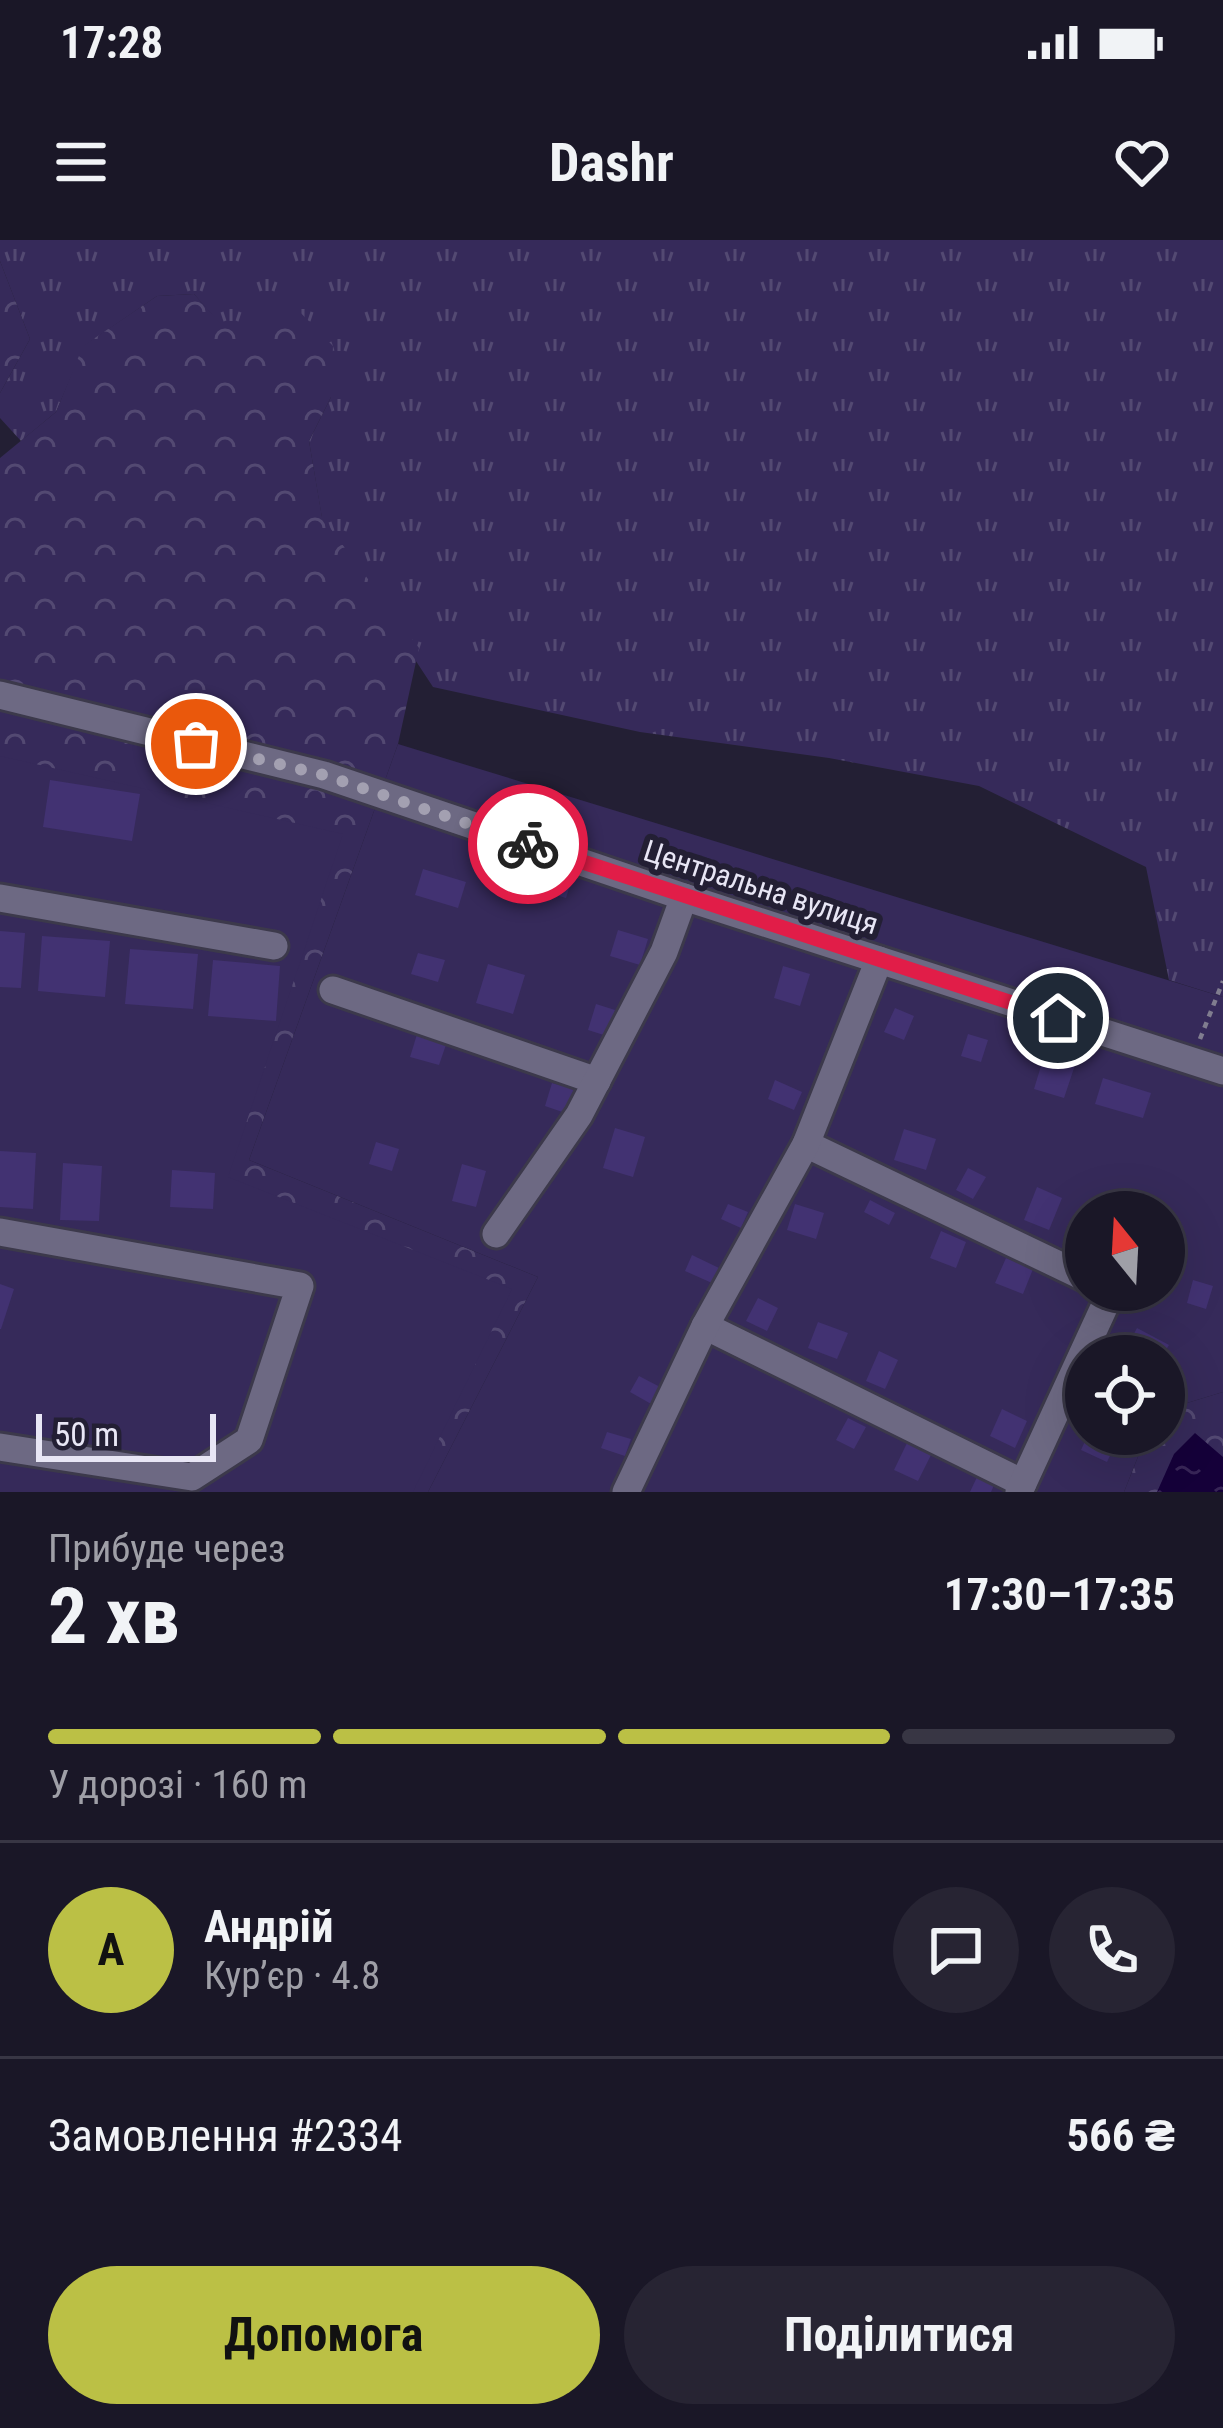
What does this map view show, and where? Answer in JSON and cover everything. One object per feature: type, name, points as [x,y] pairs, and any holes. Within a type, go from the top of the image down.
[{"type":"street","name":"Центральна вулиця","points":[[0,695],[324,775],[1223,1071]]},
{"type":"street","points":[[496,1234],[579,1115],[664,952],[684,897]]},
{"type":"street","points":[[0,898],[274,946]]},
{"type":"street","points":[[626,1492],[705,1326],[806,1144],[879,960]]},
{"type":"street","points":[[333,990],[597,1081]]},
{"type":"street","points":[[806,1144],[1065,1268]]},
{"type":"street","points":[[0,1232],[300,1286],[249,1440],[192,1478],[0,1447]]},
{"type":"street","points":[[705,1326],[1021,1488],[1102,1311]]},
{"type":"path","points":[[1192,1061],[1223,981]]},
{"type":"green space","points":[[0,240],[1223,240],[1223,997],[1169,980],[1146,867],[979,786],[829,758],[640,732],[433,687],[322,518],[309,441],[331,397],[223,327],[194,294],[157,296],[84,346],[56,412],[21,441],[0,418],[0,393],[30,339],[0,261]]},
{"type":"green space","points":[[0,261],[30,339],[0,393]]},
{"type":"green space","points":[[194,294],[224,327],[293,305],[333,346],[331,397],[309,441],[322,517],[419,648],[398,744],[249,1160],[538,1277],[428,1492],[0,1492],[0,458],[56,412],[83,346],[157,296]]},
{"type":"green space","points":[[398,744],[1223,997],[1223,1392],[1185,1404],[1185,1335],[1065,1335],[1065,1455],[1139,1455],[1124,1492],[428,1492],[538,1277],[249,1160]]},
{"type":"green space","points":[[0,756],[343,834],[228,1177],[512,1289],[413,1492],[0,1492]]},
{"type":"green space","points":[[1223,1392],[1223,1492],[1124,1492],[1139,1455],[1185,1455],[1185,1404]]},
{"type":"water","points":[[1195,1433],[1223,1457],[1223,1492],[1157,1492],[1174,1455],[1185,1455],[1185,1443]]},
{"type":"building","points":[[50,780],[140,794],[132,841],[43,827]]},
{"type":"building","points":[[533,860],[574,872],[566,898],[525,886]]},
{"type":"building","points":[[423,869],[466,882],[458,908],[415,895]]},
{"type":"building","points":[[618,930],[648,939],[640,965],[610,956]]},
{"type":"building","points":[[0,931],[25,933],[21,988],[0,987]]},
{"type":"building","points":[[42,936],[110,941],[105,997],[38,991]]},
{"type":"building","points":[[130,949],[198,954],[193,1009],[125,1004]]},
{"type":"building","points":[[418,953],[445,960],[438,982],[411,974]]},
{"type":"building","points":[[213,960],[280,966],[276,1021],[208,1016]]},
{"type":"building","points":[[488,964],[525,975],[513,1014],[476,1003]]},
{"type":"building","points":[[783,966],[810,974],[800,1006],[774,998]]},
{"type":"building","points":[[596,1004],[615,1010],[607,1036],[588,1030]]},
{"type":"building","points":[[895,1008],[914,1016],[904,1040],[884,1032]]},
{"type":"building","points":[[419,1028],[449,1036],[439,1065],[410,1057]]},
{"type":"building","points":[[968,1034],[988,1040],[981,1062],[961,1056]]},
{"type":"building","points":[[1044,1056],[1075,1065],[1064,1098],[1034,1089]]},
{"type":"building","points":[[1103,1078],[1151,1093],[1143,1118],[1095,1104]]},
{"type":"building","points":[[775,1080],[802,1092],[794,1110],[768,1099]]},
{"type":"building","points":[[552,1083],[578,1090],[571,1115],[545,1106]]},
{"type":"building","points":[[615,1128],[645,1137],[633,1177],[603,1168]]},
{"type":"building","points":[[904,1129],[936,1139],[926,1170],[894,1160]]},
{"type":"building","points":[[376,1142],[399,1149],[392,1171],[369,1164]]},
{"type":"building","points":[[0,1151],[36,1153],[33,1209],[0,1207]]},
{"type":"building","points":[[63,1163],[102,1166],[99,1221],[60,1220]]},
{"type":"building","points":[[462,1164],[486,1171],[476,1207],[452,1201]]},
{"type":"building","points":[[968,1168],[986,1177],[973,1199],[956,1190]]},
{"type":"building","points":[[172,1170],[215,1173],[213,1209],[170,1207]]},
{"type":"building","points":[[1037,1187],[1062,1198],[1049,1230],[1024,1220]]},
{"type":"building","points":[[870,1200],[895,1213],[889,1225],[864,1212]]},
{"type":"building","points":[[728,1204],[748,1212],[741,1228],[721,1219]]},
{"type":"building","points":[[795,1204],[824,1213],[816,1239],[787,1230]]},
{"type":"building","points":[[941,1231],[966,1242],[956,1268],[930,1258]]},
{"type":"building","points":[[692,1255],[719,1268],[712,1283],[685,1271]]},
{"type":"building","points":[[1006,1258],[1033,1269],[1023,1294],[995,1283]]},
{"type":"building","points":[[1193,1280],[1213,1286],[1206,1309],[1187,1303]]},
{"type":"building","points":[[0,1284],[14,1289],[1,1329],[0,1329]]},
{"type":"building","points":[[758,1298],[778,1308],[767,1331],[746,1321]]},
{"type":"building","points":[[818,1322],[848,1333],[837,1359],[808,1348]]},
{"type":"building","points":[[879,1351],[898,1360],[885,1389],[866,1381]]},
{"type":"building","points":[[639,1376],[662,1388],[653,1405],[630,1392]]},
{"type":"building","points":[[1002,1409],[1027,1421],[1015,1448],[990,1436]]},
{"type":"building","points":[[848,1418],[866,1427],[854,1449],[836,1440]]},
{"type":"building","points":[[607,1432],[631,1439],[625,1456],[601,1448]]},
{"type":"building","points":[[907,1443],[931,1455],[918,1481],[894,1470]]},
{"type":"building","points":[[977,1477],[994,1485],[991,1492],[970,1492]]},
{"type":"way so far","points":[[196,744],[324,775],[528,844]]},
{"type":"route","points":[[528,844],[1058,1018]]}]
